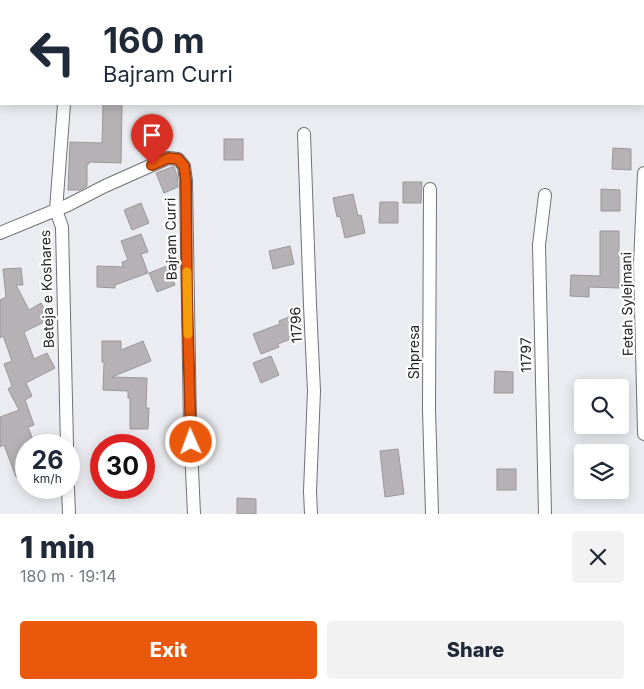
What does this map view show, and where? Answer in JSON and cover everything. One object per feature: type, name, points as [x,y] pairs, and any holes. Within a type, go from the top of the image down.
[{"type":"street","name":"Beteja e Koshares","points":[[64,105],[56,210],[62,227],[66,434]]},
{"type":"street","name":"11796","points":[[304,134],[314,391],[310,492],[311,514]]},
{"type":"street","name":"Bajram Curri","points":[[0,233],[56,210],[168,158],[178,159],[184,166],[186,181],[190,425],[194,514]]},
{"type":"street","name":"Fetah Sylejmani","points":[[644,173],[640,264],[644,434]]},
{"type":"street","name":"Shpresa","points":[[430,190],[429,409],[432,514]]},
{"type":"street","name":"11797","points":[[545,514],[539,245],[546,195]]},
{"type":"street","points":[[68,499],[69,514]]},
{"type":"building","points":[[103,105],[122,105],[121,163],[89,162],[87,164],[87,186],[80,190],[68,190],[70,142],[102,143]]},
{"type":"building","points":[[224,139],[243,139],[243,160],[224,160]]},
{"type":"building","points":[[613,148],[631,149],[631,170],[612,169]]},
{"type":"building","points":[[174,167],[177,175],[178,187],[164,193],[156,173]]},
{"type":"building","points":[[403,182],[422,182],[421,203],[403,203]]},
{"type":"building","points":[[601,189],[620,190],[620,211],[601,211]]},
{"type":"building","points":[[353,194],[358,216],[361,215],[365,233],[345,238],[340,216],[337,217],[333,198]]},
{"type":"building","points":[[380,202],[398,202],[398,223],[379,223]]},
{"type":"building","points":[[141,203],[149,223],[132,230],[124,210]]},
{"type":"building","points":[[600,231],[619,231],[619,288],[589,287],[589,297],[570,296],[571,275],[600,276]]},
{"type":"building","points":[[141,234],[148,252],[141,254],[148,273],[115,285],[115,288],[97,287],[97,266],[123,267],[122,262],[128,260],[121,241]]},
{"type":"building","points":[[290,246],[294,264],[273,269],[269,251]]},
{"type":"building","points":[[167,266],[175,285],[157,292],[149,273]]},
{"type":"building","points":[[21,268],[23,285],[16,285],[29,310],[41,303],[50,319],[24,332],[34,359],[47,353],[55,368],[26,383],[32,396],[25,400],[34,425],[28,427],[31,434],[15,434],[15,474],[4,445],[0,447],[0,417],[19,410],[8,389],[12,386],[4,364],[12,361],[3,336],[0,338],[0,300],[6,297],[3,269]]},
{"type":"building","points":[[296,314],[303,334],[278,344],[279,347],[261,354],[253,334],[280,324],[279,321]]},
{"type":"building","points":[[102,341],[121,341],[121,350],[143,341],[151,361],[112,377],[147,378],[146,408],[149,408],[148,429],[130,429],[130,398],[128,398],[128,391],[103,390],[104,362],[102,362]]},
{"type":"building","points":[[271,356],[279,375],[261,383],[253,363]]},
{"type":"building","points":[[495,371],[513,372],[513,393],[494,393]]},
{"type":"building","points":[[398,449],[404,494],[385,497],[380,451]]},
{"type":"building","points":[[497,469],[516,469],[516,490],[497,490]]},
{"type":"building","points":[[237,498],[256,499],[256,514],[237,514]]},
{"type":"slow traffic","points":[[187,272],[188,334]]},
{"type":"route","points":[[152,165],[168,158],[178,159],[184,166],[186,181],[191,442]]}]
